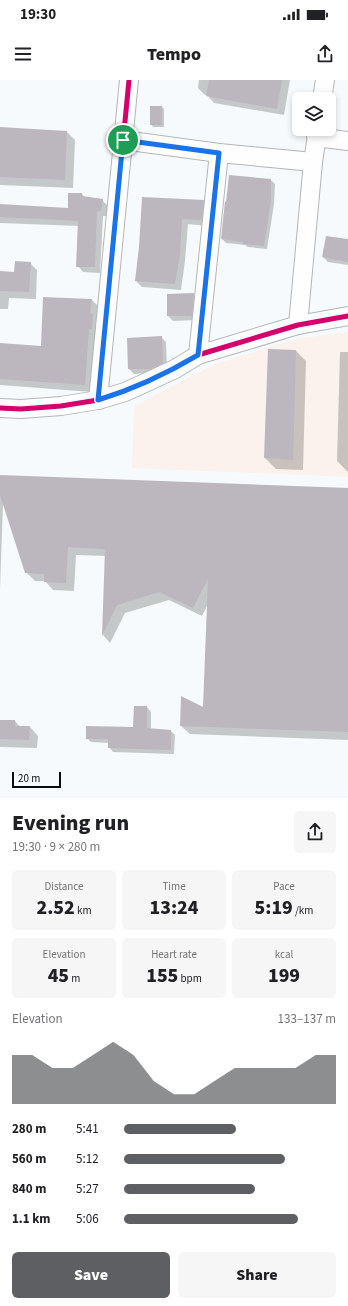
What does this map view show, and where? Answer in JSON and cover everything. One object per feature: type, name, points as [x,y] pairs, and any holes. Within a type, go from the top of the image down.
[{"type":"street","points":[[98,400],[129,80]]},
{"type":"street","points":[[323,92],[325,80]]},
{"type":"street","points":[[298,325],[317,136]]},
{"type":"street","points":[[329,136],[348,141]]},
{"type":"street","points":[[123,140],[219,153],[313,162]]},
{"type":"street","points":[[198,355],[219,153]]},
{"type":"street","points":[[0,408],[21,409],[61,406],[98,400],[125,392],[175,369],[198,355],[298,325],[348,316]]},
{"type":"shaded area","points":[[348,332],[348,477],[132,468],[134,406],[215,364],[295,339]]},
{"type":"building","points":[[209,80],[282,80],[277,109],[206,96]]},
{"type":"building","points":[[150,106],[162,106],[162,125],[150,125]]},
{"type":"building","points":[[0,127],[67,131],[65,180],[0,177]]},
{"type":"building","points":[[229,175],[271,179],[271,200],[264,246],[243,244],[243,242],[221,239]]},
{"type":"building","points":[[68,193],[82,193],[82,196],[103,199],[101,211],[97,211],[95,267],[76,267],[78,221],[0,217],[0,204],[68,208]]},
{"type":"building","points":[[142,197],[204,200],[201,220],[182,219],[180,254],[175,284],[135,281]]},
{"type":"building","points":[[326,236],[348,239],[348,262],[322,257]]},
{"type":"building","points":[[15,261],[31,262],[29,292],[0,291],[0,271],[14,272]]},
{"type":"building","points":[[194,293],[192,316],[167,316],[167,294]]},
{"type":"building","points":[[43,297],[92,299],[90,313],[93,314],[92,329],[89,329],[85,385],[0,379],[0,343],[41,346]]},
{"type":"building","points":[[162,336],[163,363],[151,369],[128,369],[127,338]]},
{"type":"building","points":[[268,349],[296,350],[293,460],[264,458]]},
{"type":"building","points":[[0,475],[348,488],[348,732],[180,726],[181,696],[203,707],[208,579],[193,608],[159,592],[117,605],[102,636],[105,549],[68,547],[66,583],[44,582],[44,574],[25,573],[0,495]]},
{"type":"building","points":[[134,706],[147,706],[147,728],[171,730],[171,750],[108,748],[108,739],[86,739],[86,726],[133,727]]},
{"type":"building","points":[[0,720],[15,720],[15,726],[30,726],[29,740],[0,739]]},
{"type":"cycle path","points":[[98,400],[129,80]]},
{"type":"cycle path","points":[[198,355],[219,153]]},
{"type":"cycle path","points":[[0,408],[21,409],[61,406],[98,400],[125,392],[175,369],[198,355],[298,325],[348,316]]},
{"type":"route","points":[[123,140],[219,153],[198,355],[175,369],[125,392],[98,400],[103,348],[123,140]]}]
